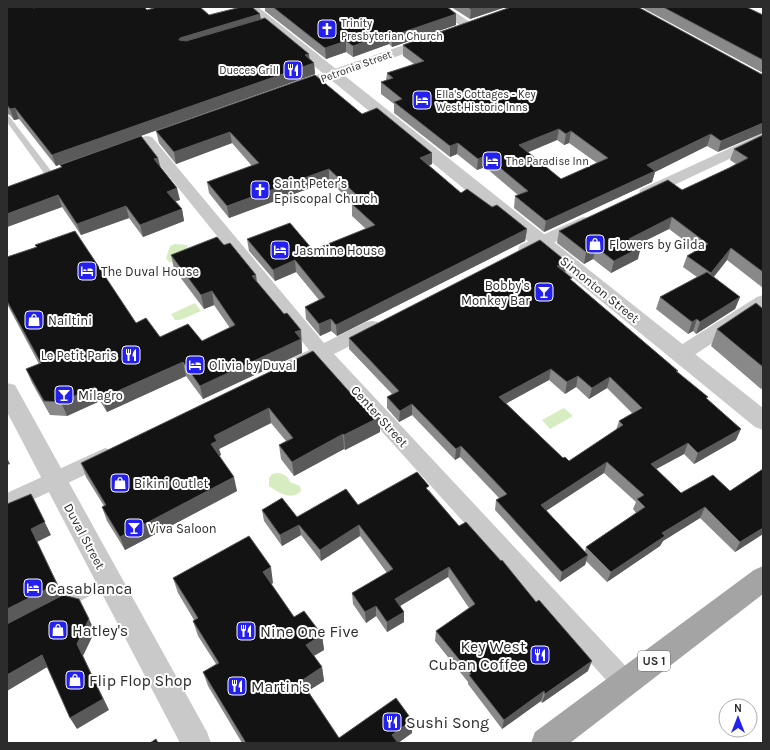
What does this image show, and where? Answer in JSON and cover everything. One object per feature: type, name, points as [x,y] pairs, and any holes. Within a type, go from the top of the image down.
[{"type":"main road","name":"US 1","points":[[546,743],[763,578]]},
{"type":"street","name":"Simonton Street","points":[[249,7],[267,26],[333,74],[763,421]]},
{"type":"street","points":[[440,7],[469,26]]},
{"type":"street","points":[[454,31],[482,21]]},
{"type":"street","name":"Petronia Street","points":[[281,93],[440,36]]},
{"type":"street","points":[[634,198],[763,137]]},
{"type":"street","name":"Center Street","points":[[146,140],[322,353],[625,683]]},
{"type":"street","points":[[35,180],[64,169]]},
{"type":"street","points":[[513,255],[599,215]]},
{"type":"street","points":[[680,355],[763,301]]},
{"type":"street","points":[[279,373],[386,320]]},
{"type":"street","name":"Duval Street","points":[[7,391],[196,743]]},
{"type":"street","points":[[7,503],[122,448]]},
{"type":"lane","points":[[7,117],[49,174]]},
{"type":"lane","points":[[57,607],[108,581]]},
{"type":"shaded area","points":[[175,244],[187,245],[188,249],[176,262],[169,262],[166,258],[170,246]]},
{"type":"shaded area","points":[[195,303],[201,311],[180,320],[175,320],[171,314]]},
{"type":"shaded area","points":[[564,408],[573,416],[550,429],[542,420]]},
{"type":"shaded area","points":[[278,473],[286,476],[290,482],[300,486],[301,491],[297,494],[289,496],[269,486],[269,478],[272,474]]},
{"type":"building","points":[[7,7],[144,7],[147,10],[157,7],[200,7],[209,15],[241,7],[252,7],[260,14],[180,38],[179,40],[186,41],[265,18],[309,54],[305,55],[314,63],[52,155],[15,108],[10,109],[7,105]]},
{"type":"building","points":[[273,7],[447,7],[456,14],[392,36],[389,33],[353,46],[346,41],[325,48]]},
{"type":"building","points":[[511,7],[638,7],[763,74],[763,123],[721,141],[711,134],[647,165],[655,171],[546,221],[515,196],[528,191],[486,156],[478,159],[458,143],[450,146],[394,102],[402,99],[381,82],[393,78],[387,73],[424,61],[403,45]],"holes":[[[559,129],[566,134],[571,131],[608,158],[561,179],[519,145]]]},
{"type":"building","points":[[663,7],[746,7],[763,15],[763,60]]},
{"type":"building","points":[[315,75],[362,114],[377,108],[432,153],[420,158],[461,193],[467,189],[492,207],[497,205],[527,229],[336,325],[331,319],[319,324],[305,307],[325,297],[295,260],[273,270],[247,239],[290,223],[313,250],[375,225],[352,204],[362,200],[329,169],[227,206],[207,182],[259,163],[230,132],[174,152],[156,131]]},
{"type":"building","points":[[763,135],[763,272],[731,248],[711,273],[687,256],[708,244],[672,217],[629,239],[641,247],[614,261],[596,247],[586,252],[559,231],[668,180],[682,190],[729,168],[748,158],[734,149]]},
{"type":"building","points":[[141,136],[158,158],[154,159],[177,188],[167,192],[182,209],[140,225],[126,206],[77,224],[58,195],[7,214],[7,187],[62,167],[60,165]]},
{"type":"building","points":[[75,231],[136,323],[146,318],[160,337],[188,324],[202,341],[235,325],[212,291],[201,295],[171,255],[217,237],[224,245],[230,243],[256,275],[252,276],[284,314],[287,313],[301,330],[295,332],[301,339],[200,386],[183,362],[102,398],[95,387],[61,402],[44,401],[26,369],[41,363],[7,301],[7,257],[37,247],[35,245]]},
{"type":"building","points":[[540,240],[567,262],[557,266],[572,278],[570,279],[708,397],[706,398],[741,429],[698,453],[688,443],[651,464],[681,493],[713,475],[730,491],[763,469],[763,528],[740,542],[705,507],[662,533],[665,536],[611,572],[586,547],[645,507],[637,499],[644,495],[607,462],[541,505],[588,555],[562,572],[496,500],[507,494],[461,446],[456,449],[412,404],[400,411],[387,397],[399,391],[349,338]],"holes":[[[551,369],[567,382],[578,376],[592,388],[610,377],[642,408],[619,421],[623,425],[569,461],[565,457],[563,458],[499,397]]]},
{"type":"building","points":[[707,272],[740,297],[700,322],[697,319],[692,322],[660,297]]},
{"type":"building","points":[[756,303],[763,309],[763,367],[717,329]]},
{"type":"building","points":[[313,351],[362,406],[367,403],[380,417],[344,435],[343,434],[292,462],[279,445],[293,438],[269,408],[214,436],[217,441],[211,444],[234,477],[120,537],[102,507],[106,505],[81,463]]},
{"type":"building","points":[[417,472],[429,486],[426,488],[459,526],[466,522],[501,561],[502,560],[536,602],[539,600],[592,661],[545,694],[544,691],[504,720],[469,675],[471,674],[436,631],[475,604],[449,567],[395,599],[404,612],[387,622],[376,606],[365,612],[352,593],[393,569],[359,525],[320,550],[299,525],[280,535],[262,510],[282,498],[297,517],[346,489],[358,505]]},
{"type":"building","points":[[31,494],[45,522],[31,529],[57,584],[7,609],[7,504]]},
{"type":"building","points":[[249,536],[271,567],[263,572],[294,617],[304,611],[322,635],[306,645],[322,667],[301,681],[339,738],[396,698],[412,720],[392,735],[398,743],[246,743],[203,672],[219,663],[193,621],[198,618],[173,578]]},
{"type":"building","points":[[63,595],[79,599],[89,619],[77,644],[103,699],[70,718],[42,655],[7,675],[7,624]]},
{"type":"building","points":[[156,739],[158,743],[150,743]]},
{"type":"place","name":"Trinity Presbyterian Church","points":[[327,29]]},
{"type":"place","name":"Dueces Grill","points":[[293,70]]},
{"type":"place","name":"Ella's Cottages - Key West Historic Inns","points":[[422,100]]},
{"type":"place","name":"The Paradise Inn","points":[[492,161]]},
{"type":"place","name":"Saint Peter's Episcopal Church","points":[[260,190]]},
{"type":"place","name":"Flowers by Gilda","points":[[595,244]]},
{"type":"place","name":"Jasmine House","points":[[280,250]]},
{"type":"place","name":"The Duval House","points":[[87,271]]},
{"type":"place","name":"Bobby's Monkey Bar","points":[[544,292]]},
{"type":"place","name":"Nailtini","points":[[34,320]]},
{"type":"place","name":"Le Petit Paris","points":[[131,355]]},
{"type":"place","name":"Olivia by Duval","points":[[195,365]]},
{"type":"place","name":"Milagro","points":[[64,395]]},
{"type":"place","name":"Bikini Outlet","points":[[120,483]]},
{"type":"place","name":"Viva Saloon","points":[[134,528]]},
{"type":"place","name":"Casablanca","points":[[33,588]]},
{"type":"place","name":"Hatley's","points":[[58,630]]},
{"type":"place","name":"Nine One Five","points":[[246,631]]},
{"type":"place","name":"Key West Cuban Coffee","points":[[540,655]]},
{"type":"place","name":"Flip Flop Shop","points":[[75,680]]},
{"type":"place","name":"Martin's","points":[[237,686]]},
{"type":"place","name":"Sushi Song","points":[[392,722]]}]
